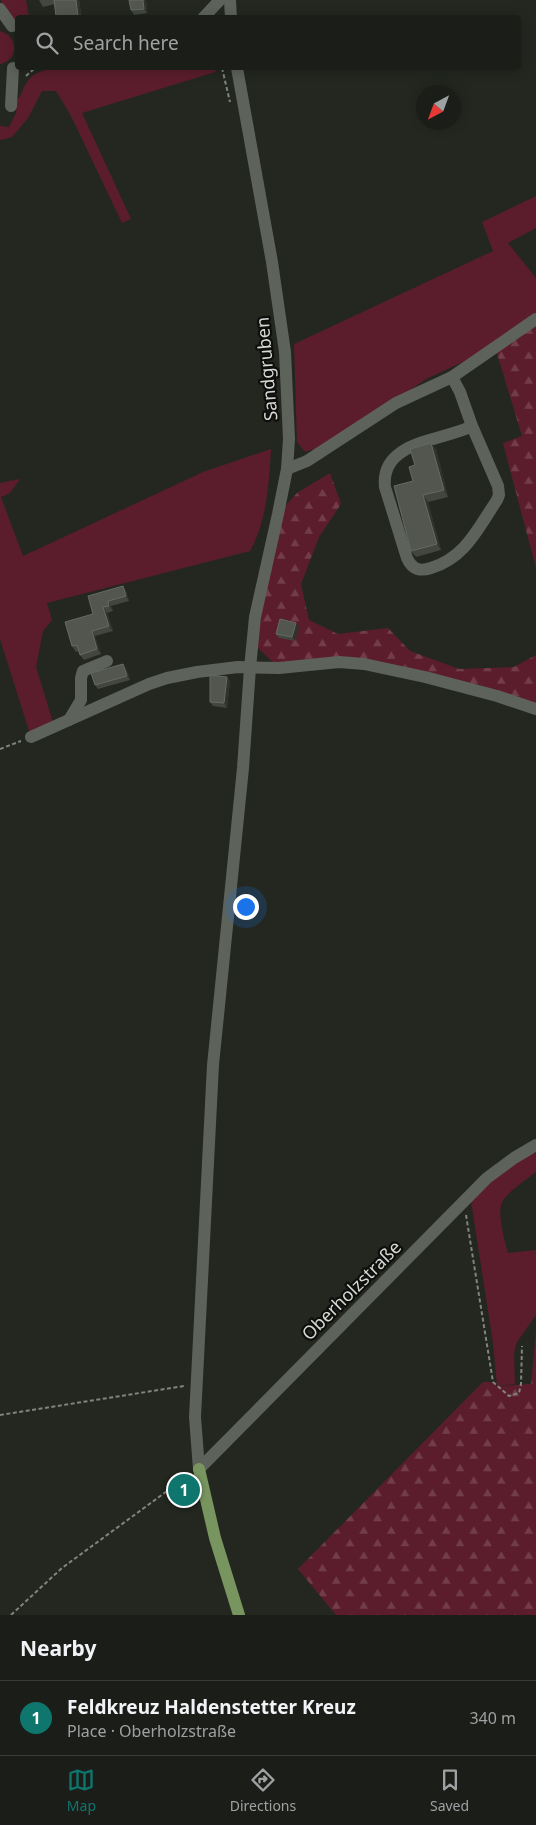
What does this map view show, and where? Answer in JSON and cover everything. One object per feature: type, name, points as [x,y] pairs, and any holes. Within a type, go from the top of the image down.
[{"type":"main road","points":[[199,1469],[215,1538],[239,1615]]},
{"type":"street","points":[[206,15],[220,0]]},
{"type":"street","points":[[230,0],[231,15]]},
{"type":"street","points":[[0,9],[10,27]]},
{"type":"street","points":[[0,72],[15,66],[11,106]]},
{"type":"street","name":"Sandgruben","points":[[199,1469],[195,1417],[196,1383],[213,1065],[243,768],[255,617],[287,469],[289,439],[285,352],[272,262],[237,70]]},
{"type":"street","points":[[287,469],[307,461],[396,403],[452,377],[536,319]]},
{"type":"street","points":[[452,377],[460,392],[472,426],[498,486],[499,495],[467,545],[456,556],[429,569],[417,570],[410,565],[404,549],[385,486],[386,472],[392,462],[409,446],[456,433],[472,426]]},
{"type":"street","points":[[69,720],[81,700],[81,678],[83,671],[107,661]]},
{"type":"street","points":[[31,737],[149,684],[197,672],[238,667],[279,668],[339,662],[364,664],[425,676],[536,709]]},
{"type":"street","name":"Oberholzstraße","points":[[199,1469],[464,1200],[487,1178],[514,1158],[536,1145]]},
{"type":"path","points":[[0,749],[31,737]]},
{"type":"path","points":[[464,1200],[493,1382],[510,1396],[519,1393],[522,1346]]},
{"type":"path","points":[[0,1415],[196,1383]]},
{"type":"path","points":[[11,1615],[62,1568],[199,1469]]},
{"type":"green space","points":[[1,0],[26,0],[29,15],[15,15],[15,25],[4,11]]},
{"type":"green space","points":[[0,31],[11,38],[14,48],[11,58],[0,64]]},
{"type":"green space","points":[[216,70],[215,72],[82,113],[131,219],[122,223],[71,116],[56,91],[42,91],[28,118],[12,137],[0,140],[0,126],[9,127],[16,113],[17,99],[32,76],[41,71]]},
{"type":"green space","points":[[536,196],[536,228],[508,243],[536,278],[536,319],[495,347],[426,379],[335,443],[305,452],[297,442],[294,344],[493,251],[482,222]]},
{"type":"green space","points":[[536,319],[536,568],[503,443],[522,436],[495,347]]},
{"type":"green space","points":[[271,449],[264,515],[250,551],[47,603],[52,620],[43,631],[36,667],[53,722],[30,734],[0,639],[0,483],[20,479],[10,493],[1,497],[23,556],[203,472]]},
{"type":"green space","points":[[330,473],[341,504],[319,537],[301,584],[309,620],[338,634],[388,628],[410,651],[459,669],[514,667],[536,655],[536,709],[364,664],[279,668],[252,642],[278,514],[297,493]]},
{"type":"green space","points":[[534,1153],[536,1154],[536,1172],[516,1187],[503,1200],[500,1216],[508,1253],[536,1250],[536,1315],[517,1342],[514,1353],[515,1384],[497,1386],[493,1343],[471,1201],[508,1168]]},
{"type":"green space","points":[[536,1331],[536,1615],[336,1615],[298,1569],[483,1382],[493,1382],[497,1386],[531,1384]]},
{"type":"building","points":[[54,0],[76,0],[78,15],[56,15]]},
{"type":"building","points":[[129,0],[143,0],[144,9],[131,10]]},
{"type":"building","points":[[431,443],[444,490],[423,495],[437,544],[411,551],[394,486],[413,481],[409,467],[415,465],[410,449]]},
{"type":"building","points":[[123,586],[126,596],[108,601],[109,606],[103,607],[109,626],[92,631],[97,649],[80,655],[77,645],[72,646],[65,622],[93,614],[88,596]]},
{"type":"building","points":[[280,619],[296,623],[292,637],[276,634]]},
{"type":"building","points":[[123,664],[127,676],[95,685],[91,673]]},
{"type":"building","points":[[210,675],[227,677],[224,703],[210,702]]},
{"type":"place","name":"Feldkreuz Haldenstetter Kreuz","points":[[184,1490]]}]
